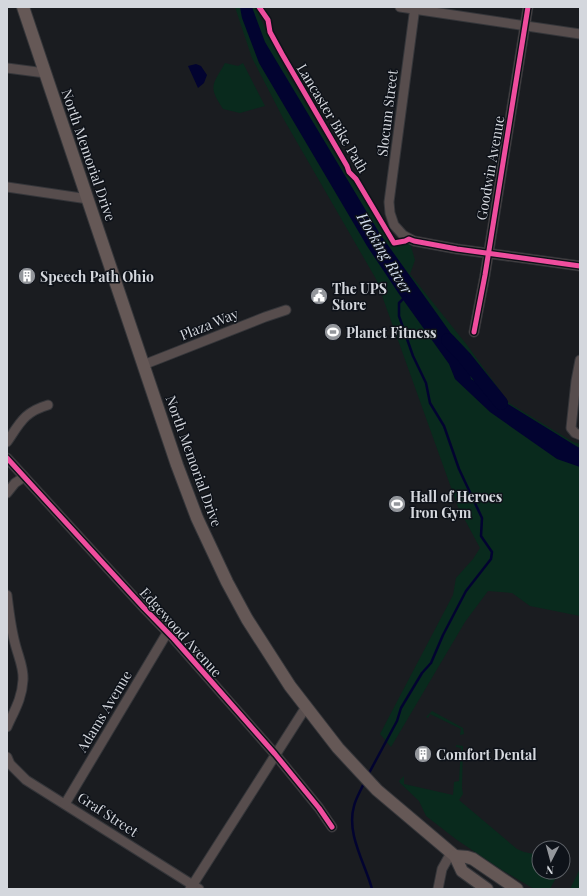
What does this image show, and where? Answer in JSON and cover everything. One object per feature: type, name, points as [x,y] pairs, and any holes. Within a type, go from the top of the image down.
[{"type":"main road","name":"North Memorial Drive","points":[[23,7],[177,465],[210,548],[247,619],[290,686],[351,762],[377,790],[453,855],[462,872],[487,889]]},
{"type":"main road","name":"North Memorial Drive","points":[[453,855],[473,859],[518,889]]},
{"type":"street","points":[[400,7],[580,34]]},
{"type":"street","name":"Goodwin Avenue","points":[[474,332],[516,88],[528,7]]},
{"type":"street","name":"Slocum Street","points":[[414,8],[389,202],[390,213],[394,225],[408,239],[457,249],[488,252]]},
{"type":"street","points":[[7,68],[45,73]]},
{"type":"street","points":[[7,187],[88,199]]},
{"type":"street","points":[[488,252],[580,266]]},
{"type":"street","name":"Plaza Way","points":[[144,365],[286,310]]},
{"type":"street","points":[[577,434],[571,428],[580,360]]},
{"type":"street","points":[[7,442],[31,411],[48,405]]},
{"type":"street","name":"Edgewood Avenue","points":[[7,458],[167,632],[275,754],[320,808],[332,827]]},
{"type":"street","points":[[7,493],[15,483],[24,477]]},
{"type":"street","points":[[7,595],[11,625],[22,668],[23,679],[19,701],[7,727]]},
{"type":"street","name":"Adams Avenue","points":[[65,804],[167,632]]},
{"type":"street","points":[[194,888],[275,754],[306,707]]},
{"type":"street","name":"Graf Street","points":[[7,757],[10,764],[26,780],[194,888]]},
{"type":"street","points":[[438,889],[442,870],[453,855]]},
{"type":"green space","points":[[235,7],[255,7],[284,67],[348,176],[359,187],[388,238],[392,244],[399,245],[410,243],[415,260],[410,274],[467,345],[509,403],[573,442],[580,444],[580,616],[530,606],[512,593],[488,591],[465,622],[391,747],[380,734],[453,595],[456,578],[473,559],[480,548],[458,507],[376,279],[283,118],[252,58]]},
{"type":"green space","points":[[225,63],[238,66],[243,63],[265,106],[240,113],[223,109],[215,95],[214,86]]},
{"type":"green space","points":[[432,711],[463,728],[464,734],[460,735],[461,729],[430,714],[428,718],[426,717]]},
{"type":"green space","points":[[456,745],[463,746],[463,794],[459,800],[517,849],[531,853],[531,880],[555,880],[550,889],[534,889],[457,840],[426,816],[419,801],[400,783],[399,781],[404,776],[404,784],[453,795],[454,782],[459,781],[461,748],[456,747]]},
{"type":"green space","points":[[580,869],[580,889],[570,889]]},
{"type":"water","points":[[240,7],[252,7],[265,42],[380,234],[460,346],[462,360],[469,369],[471,379],[499,394],[508,404],[580,448],[580,467],[557,459],[490,412],[455,379],[449,364],[367,246],[259,63],[242,18]]},
{"type":"water","points":[[196,64],[201,66],[207,75],[204,83],[198,88],[188,66]]},
{"type":"waterway","points":[[368,775],[397,721],[401,708],[422,673],[431,663],[443,635],[466,591],[491,559],[492,552],[481,536],[482,518],[459,469],[444,426],[430,403],[426,383],[413,356],[399,316],[399,303],[405,297]]},
{"type":"waterway","name":"Hocking River","points":[[448,340],[464,357],[501,403]]},
{"type":"waterway","points":[[364,783],[354,806],[352,827],[357,848],[372,889]]},
{"type":"cycle path","name":"Lancaster Bike Path","points":[[259,7],[268,20],[270,32],[347,166],[349,172],[356,179],[394,243],[409,239],[457,249],[580,266]]},
{"type":"cycle path","points":[[474,332],[485,275],[528,7]]},
{"type":"cycle path","points":[[7,458],[174,639],[275,754],[319,808],[332,827]]},
{"type":"place","name":"Speech Path Ohio","points":[[27,276]]},
{"type":"place","name":"The UPS Store","points":[[319,296]]},
{"type":"place","name":"Planet Fitness","points":[[333,332]]},
{"type":"place","name":"Hall of Heroes Iron Gym","points":[[397,504]]},
{"type":"place","name":"Comfort Dental","points":[[423,754]]}]
